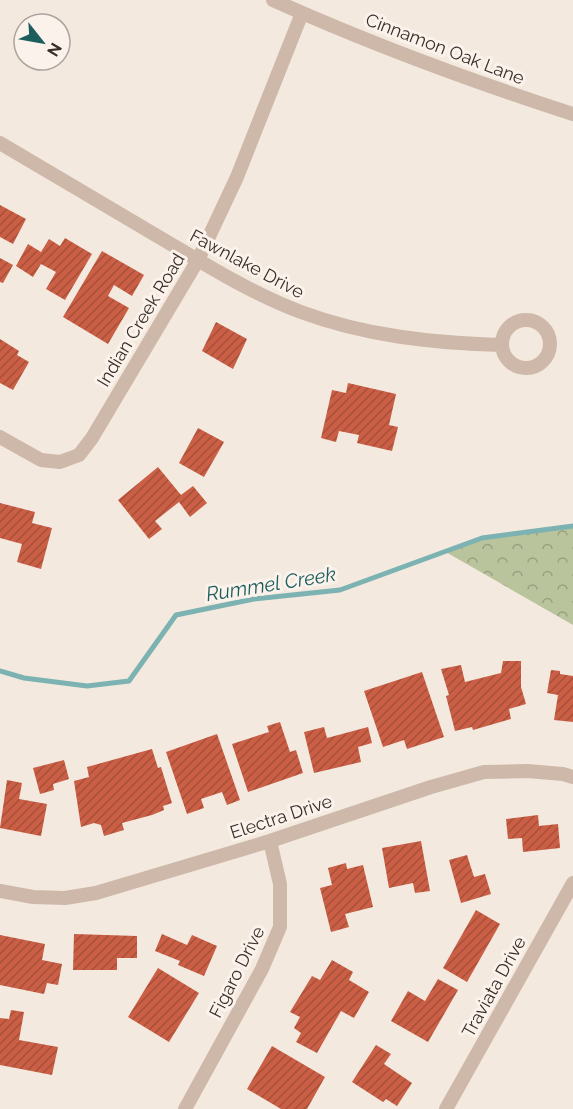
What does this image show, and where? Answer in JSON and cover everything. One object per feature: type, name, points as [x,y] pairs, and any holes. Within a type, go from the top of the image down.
[{"type":"street","name":"Cinnamon Oak Lane","points":[[273,0],[435,66],[573,114]]},
{"type":"street","name":"Indian Creek Road","points":[[0,437],[41,460],[60,462],[79,455],[92,438],[198,260],[237,177],[302,13]]},
{"type":"street","name":"Fawnlake Drive","points":[[0,143],[249,289],[311,315],[371,332],[448,343],[502,345]]},
{"type":"street","name":"Electra Drive","points":[[0,891],[33,897],[65,898],[96,893],[270,841],[431,787],[484,772],[527,771],[573,777]]},
{"type":"street","name":"Figaro Drive","points":[[184,1109],[262,969],[280,927],[280,884],[270,841]]},
{"type":"street","name":"Traviata Drive","points":[[446,1109],[573,883]]},
{"type":"green space","points":[[573,526],[573,625],[444,551],[482,538]]},
{"type":"building","points":[[0,205],[26,219],[13,244],[0,237]]},
{"type":"building","points":[[65,238],[92,254],[65,300],[46,289],[56,272],[41,264],[33,277],[16,266],[28,244],[41,252],[49,239],[60,246]]},
{"type":"building","points":[[102,251],[144,275],[132,296],[114,285],[108,296],[129,308],[108,344],[63,317]]},
{"type":"building","points":[[0,258],[13,265],[3,283],[0,282]]},
{"type":"building","points":[[216,322],[247,339],[233,369],[202,351]]},
{"type":"building","points":[[0,339],[19,351],[17,355],[29,362],[13,390],[0,383]]},
{"type":"building","points":[[348,383],[396,394],[389,425],[398,427],[392,451],[357,443],[359,435],[339,431],[336,442],[321,438],[332,390],[346,393]]},
{"type":"building","points":[[198,428],[224,442],[204,477],[179,463]]},
{"type":"building","points":[[158,467],[181,495],[193,486],[207,503],[190,517],[179,502],[155,521],[162,529],[149,539],[118,500]]},
{"type":"building","points":[[0,503],[35,512],[32,523],[52,528],[41,569],[17,562],[22,544],[0,538]]},
{"type":"building","points":[[503,661],[521,661],[521,687],[526,704],[509,709],[511,719],[473,730],[472,727],[455,731],[446,696],[449,695],[441,669],[461,665],[465,682],[501,673]]},
{"type":"building","points":[[551,670],[573,676],[573,722],[554,720],[558,695],[547,693]]},
{"type":"building","points":[[422,672],[444,737],[407,749],[404,740],[383,747],[364,691]]},
{"type":"building","points":[[280,722],[290,752],[296,750],[303,773],[248,792],[232,744],[269,732],[267,726]]},
{"type":"building","points":[[324,727],[327,738],[368,727],[372,743],[358,747],[361,762],[314,773],[304,732]]},
{"type":"building","points":[[217,734],[240,800],[227,805],[222,792],[201,799],[204,808],[187,814],[166,752]]},
{"type":"building","points":[[152,749],[158,768],[161,767],[172,803],[163,806],[164,810],[152,815],[122,823],[124,830],[104,836],[101,825],[94,823],[81,827],[74,781],[89,777],[87,767]]},
{"type":"building","points":[[64,760],[69,779],[53,784],[54,790],[40,794],[33,768]]},
{"type":"building","points":[[7,780],[22,783],[19,799],[47,804],[41,836],[0,828]]},
{"type":"building","points":[[538,815],[539,826],[558,824],[560,848],[523,852],[522,838],[508,839],[506,819]]},
{"type":"building","points":[[421,841],[430,891],[415,893],[413,883],[389,888],[382,848]]},
{"type":"building","points":[[467,855],[474,877],[485,874],[491,894],[461,903],[449,860]]},
{"type":"building","points":[[346,863],[347,869],[363,865],[373,907],[345,914],[349,927],[331,932],[320,888],[332,885],[328,868]]},
{"type":"building","points":[[476,910],[500,924],[467,982],[443,968]]},
{"type":"building","points":[[74,934],[137,936],[137,958],[117,958],[117,970],[73,970]]},
{"type":"building","points":[[162,934],[187,945],[192,935],[217,946],[204,976],[178,965],[180,961],[155,951]]},
{"type":"building","points":[[0,935],[45,944],[42,960],[62,964],[58,985],[47,983],[44,994],[0,985]]},
{"type":"building","points":[[332,960],[353,972],[349,980],[369,992],[354,1018],[341,1011],[317,1053],[296,1042],[301,1033],[294,1028],[300,1017],[290,1012],[312,976],[320,980]]},
{"type":"building","points":[[158,968],[199,993],[169,1042],[128,1017]]},
{"type":"building","points":[[438,979],[458,990],[428,1042],[391,1021],[408,991],[425,1001]]},
{"type":"building","points":[[11,1010],[24,1012],[19,1040],[58,1047],[52,1075],[0,1065],[0,1018],[9,1019]]},
{"type":"building","points":[[376,1045],[391,1054],[384,1064],[412,1083],[397,1106],[386,1099],[383,1102],[352,1082]]},
{"type":"building","points":[[272,1046],[325,1077],[307,1109],[281,1109],[247,1089]]},
{"type":"waterway","name":"Rummel Creek","points":[[0,671],[24,678],[87,686],[129,681],[176,615],[254,599],[340,590],[482,538],[573,526]]}]
